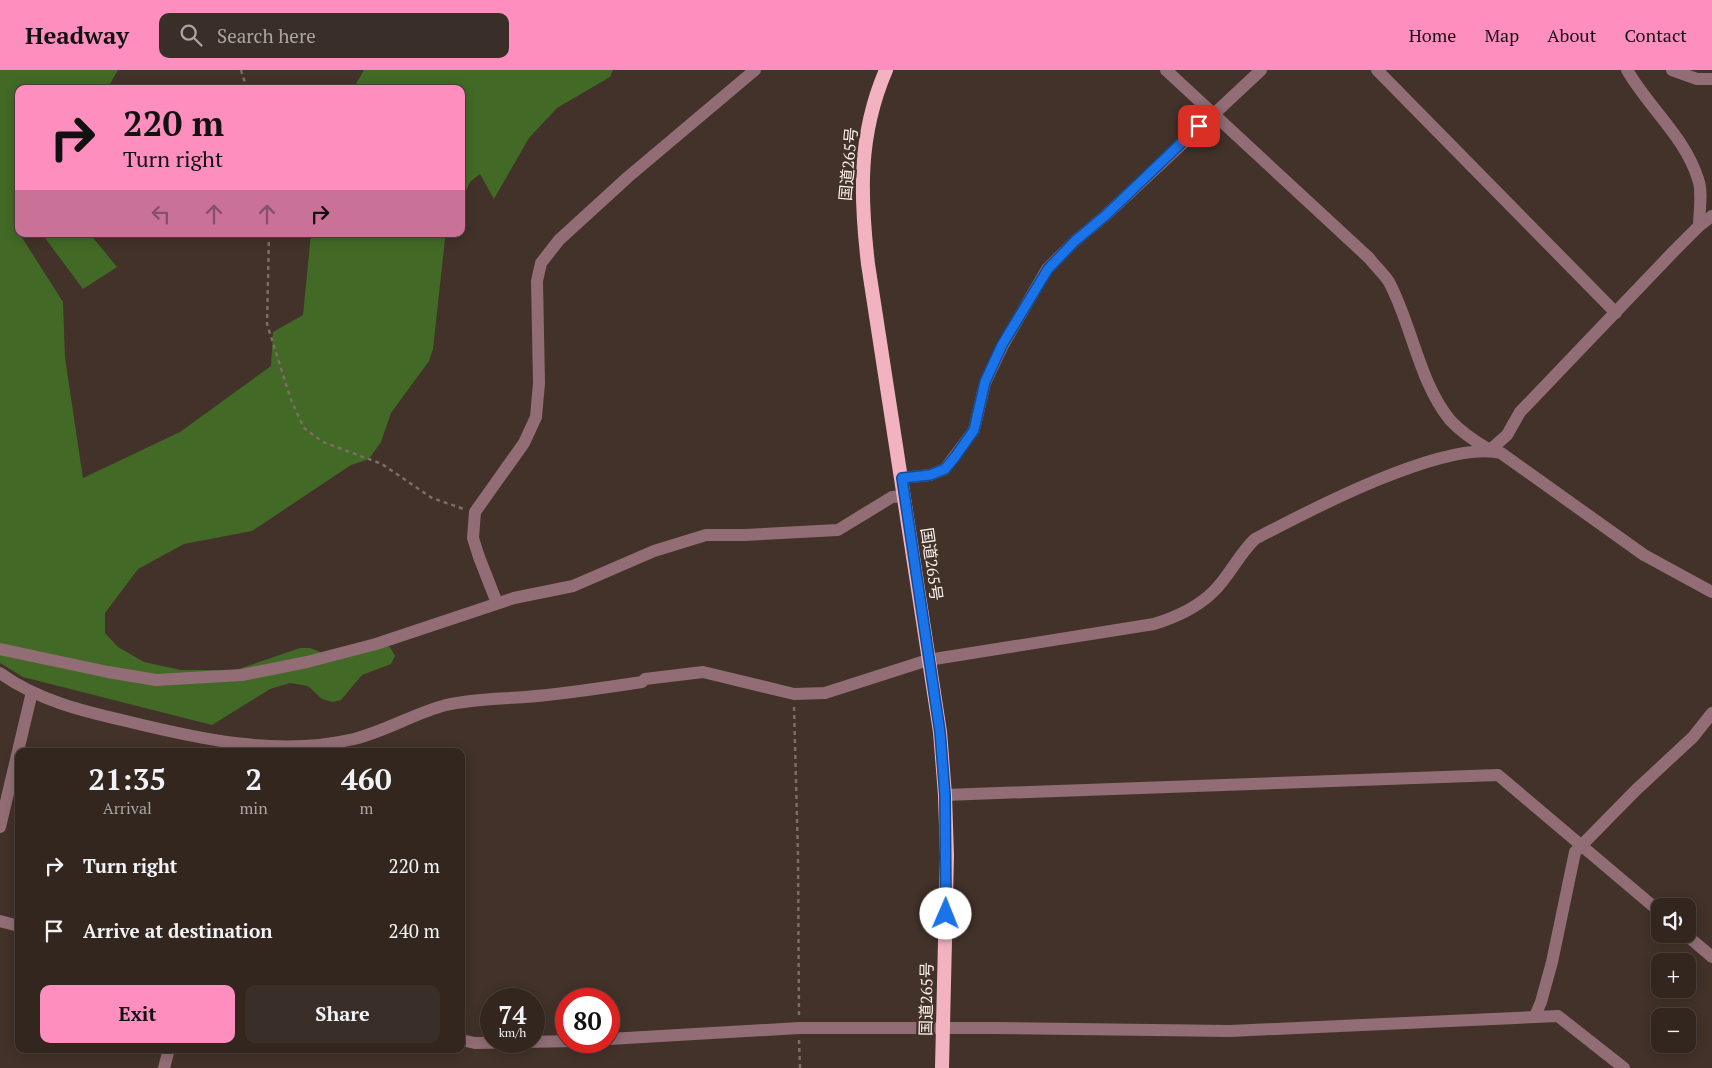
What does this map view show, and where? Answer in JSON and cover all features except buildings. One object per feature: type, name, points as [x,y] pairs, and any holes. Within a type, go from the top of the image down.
[{"type":"highway","name":"国道265号","points":[[886,70],[877,90],[866,130],[862,171],[862,213],[869,273],[940,732],[947,856],[942,1068]]},
{"type":"street","points":[[497,603],[473,538],[475,512],[524,443],[536,417],[539,383],[537,282],[541,263],[559,240],[621,183],[755,70]]},
{"type":"street","points":[[1166,70],[1369,258],[1388,281],[1433,392],[1452,421],[1473,440],[1490,450],[1501,453],[1644,555],[1712,592]]},
{"type":"street","points":[[902,478],[930,475],[945,469],[974,430],[985,382],[1002,345],[1048,269],[1075,241],[1106,215],[1261,70]]},
{"type":"street","points":[[1377,70],[1616,313]]},
{"type":"street","points":[[1627,70],[1635,84],[1686,150],[1699,181],[1699,226]]},
{"type":"street","points":[[1672,70],[1698,78],[1712,79]]},
{"type":"street","points":[[0,673],[32,692],[50,700],[165,731],[238,747],[305,746],[355,739],[446,706],[490,698],[579,691],[642,682],[645,679],[703,672],[794,694],[825,693],[928,660],[1154,624],[1175,618],[1197,606],[1215,590],[1243,550],[1255,539],[1268,532],[1394,474],[1453,454],[1490,450],[1507,435],[1520,412],[1699,226],[1712,216]]},
{"type":"street","points":[[0,649],[108,672],[156,680],[242,675],[307,662],[376,644],[497,603],[573,586],[654,551],[706,535],[838,530],[892,497],[904,496]]},
{"type":"street","points":[[19,748],[32,692]]},
{"type":"street","points":[[1535,1016],[1552,962],[1574,852],[1693,737],[1712,713]]},
{"type":"street","points":[[0,827],[15,764]]},
{"type":"street","points":[[945,795],[1498,774],[1651,904]]},
{"type":"street","points":[[0,922],[15,925]]},
{"type":"street","points":[[1696,943],[1712,957]]},
{"type":"street","points":[[620,1038],[798,1028],[1230,1031],[1558,1016],[1624,1068]]},
{"type":"street","points":[[465,1041],[475,1044],[555,1042]]},
{"type":"street","points":[[164,1068],[168,1053]]},
{"type":"path","points":[[241,70],[246,85]]},
{"type":"path","points":[[270,237],[268,324],[291,400],[304,428],[323,442],[382,464],[432,498],[475,512]]},
{"type":"path","points":[[794,694],[800,1068]]},
{"type":"green space","points":[[0,70],[118,70],[109,85],[15,85],[15,237],[22,237],[63,302],[65,358],[83,478],[180,432],[271,366],[273,332],[303,315],[311,237],[446,237],[433,349],[429,361],[391,413],[381,442],[369,459],[351,465],[252,531],[184,544],[138,569],[105,613],[105,633],[118,647],[144,662],[181,670],[236,670],[300,648],[310,648],[338,659],[382,644],[390,647],[395,656],[391,664],[362,675],[341,700],[332,702],[322,699],[308,686],[290,683],[270,689],[212,725],[23,677],[0,663]]},
{"type":"green space","points":[[364,70],[613,70],[610,77],[557,108],[529,138],[494,199],[480,174],[470,182],[465,193],[465,85],[355,85]]},
{"type":"green space","points":[[44,237],[92,237],[117,267],[83,289]]},
{"type":"route","points":[[946,914],[945,795],[940,732],[902,478],[930,475],[945,469],[974,430],[985,382],[1002,345],[1048,269],[1075,241],[1106,215],[1199,126]]}]
